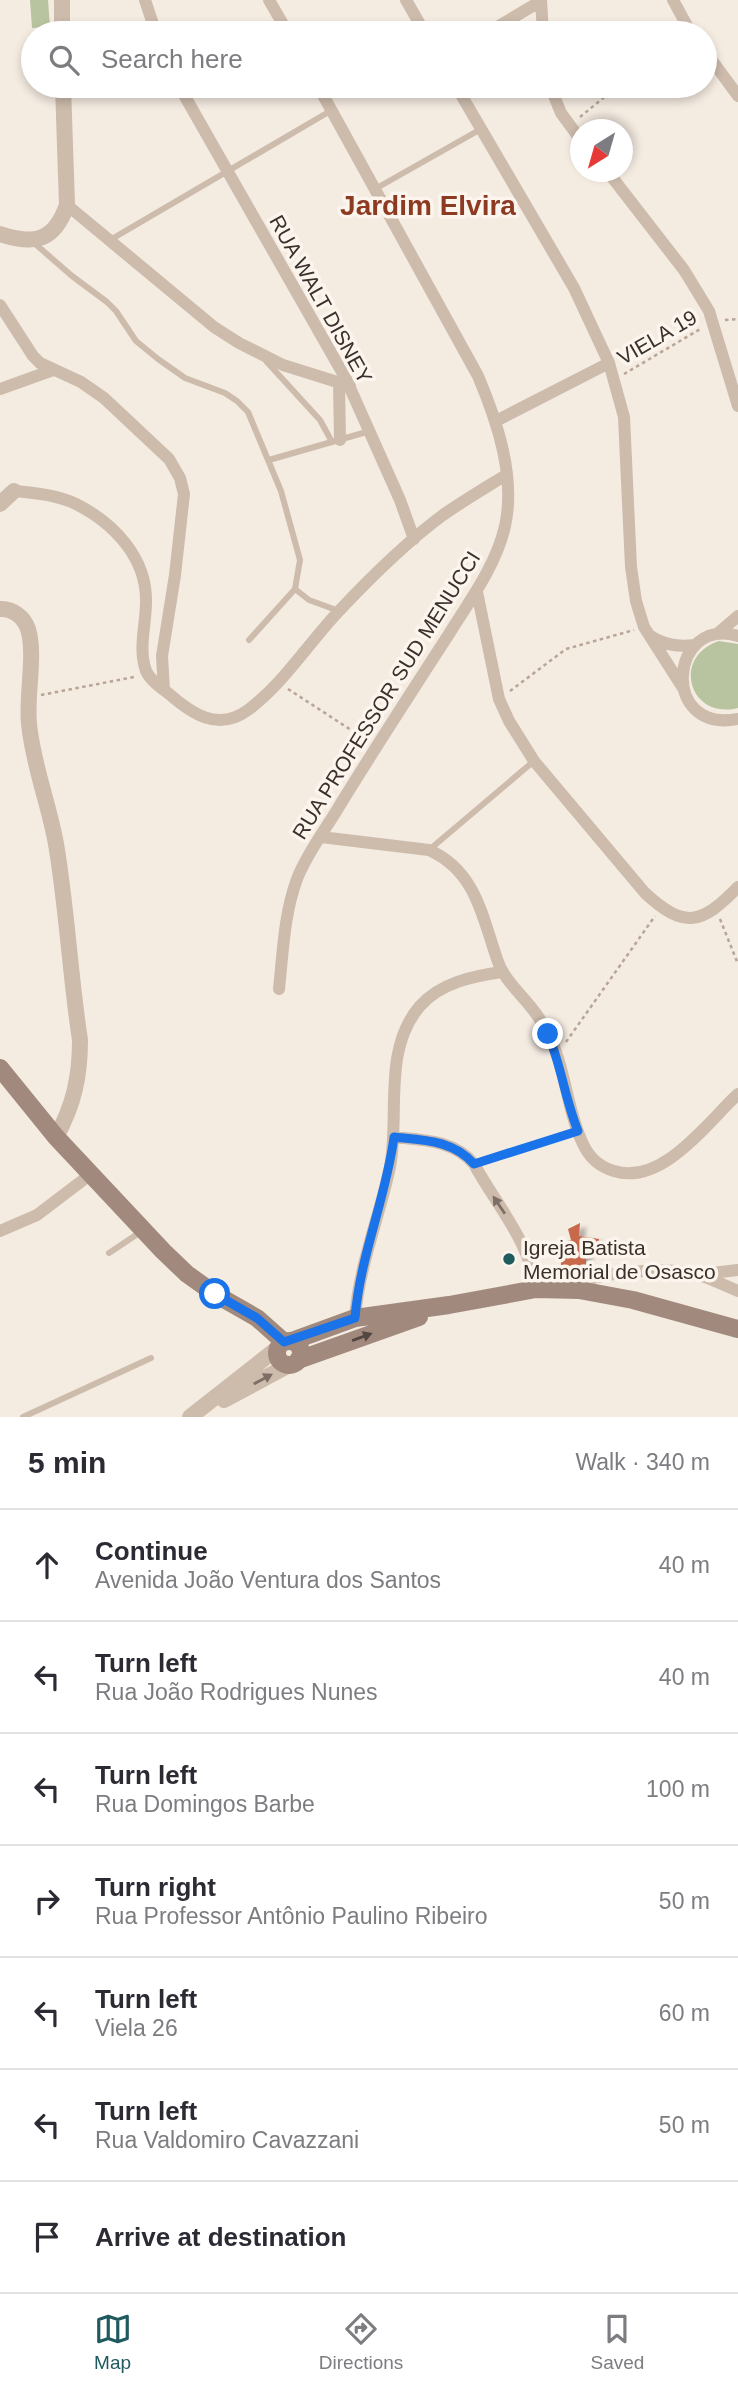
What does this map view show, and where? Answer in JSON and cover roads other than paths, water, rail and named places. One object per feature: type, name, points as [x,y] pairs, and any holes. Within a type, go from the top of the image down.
[{"type":"main road","points":[[0,1068],[56,1137],[187,1274],[257,1318],[285,1344],[301,1349],[295,1362]]},
{"type":"main road","points":[[285,1344],[355,1318],[449,1306],[536,1289],[564,1289],[633,1300],[738,1329]]},
{"type":"main road","points":[[295,1362],[449,1306]]},
{"type":"street","points":[[62,0],[62,21]]},
{"type":"street","points":[[144,0],[152,21]]},
{"type":"street","points":[[269,0],[281,21]]},
{"type":"street","points":[[406,0],[418,21]]},
{"type":"street","points":[[673,0],[684,21]]},
{"type":"street","points":[[507,21],[541,1],[542,21]]},
{"type":"street","points":[[717,67],[738,96]]},
{"type":"street","points":[[0,234],[32,241],[56,229],[67,205],[64,98]]},
{"type":"street","name":"RUA WALT DISNEY","points":[[186,98],[370,431],[414,539]]},
{"type":"street","name":"RUA PROFESSOR SUD MENUCCI","points":[[279,989],[287,917],[298,877],[377,746],[477,592],[495,557],[505,526],[506,475],[496,421],[478,376],[325,98]]},
{"type":"street","points":[[463,98],[574,288],[615,380],[624,416],[631,568],[645,630],[695,709],[704,716],[727,721],[738,719]]},
{"type":"street","points":[[555,98],[570,125]]},
{"type":"street","points":[[616,182],[684,270],[714,322],[738,406]]},
{"type":"street","points":[[67,205],[214,327],[283,365],[344,384],[336,441]]},
{"type":"street","points":[[0,305],[25,347],[40,363],[81,382],[104,398],[169,459],[180,478],[184,494],[162,656],[164,690]]},
{"type":"street","points":[[496,421],[609,363]]},
{"type":"street","points":[[0,389],[53,370]]},
{"type":"street","points":[[0,504],[7,491],[48,495],[75,504],[120,536],[135,555],[144,578],[146,602],[142,652],[148,675],[183,707],[203,718],[219,720],[233,719],[260,700],[339,611],[414,539],[444,514],[506,475]]},
{"type":"street","points":[[477,592],[499,699],[509,721],[534,761],[645,892],[661,908],[678,917],[692,918],[716,909],[738,887]]},
{"type":"street","points":[[0,609],[7,609],[18,615],[27,625],[31,639],[29,725],[56,847],[80,1040],[80,1071],[75,1094],[67,1118],[56,1137]]},
{"type":"street","points":[[645,630],[659,642],[695,645],[717,634],[738,616]]},
{"type":"street","points":[[717,634],[738,636]]},
{"type":"street","points":[[683,688],[684,665],[695,645]]},
{"type":"street","points":[[321,837],[429,850],[452,865],[473,893],[487,923],[502,972],[532,1008],[548,1034],[557,1054],[567,1100],[578,1131],[585,1148],[601,1165],[624,1174],[641,1174],[654,1170],[669,1160],[738,1094]]},
{"type":"street","points":[[355,1318],[361,1275],[385,1186],[394,1137],[397,1061],[408,1025],[420,1006],[434,995],[460,981],[502,972]]},
{"type":"street","points":[[394,1137],[442,1143],[466,1154],[520,1238],[533,1271],[536,1289]]},
{"type":"street","points":[[0,1231],[37,1215],[91,1174]]},
{"type":"street","points":[[564,1289],[584,1279],[621,1273],[676,1272],[700,1275],[738,1270]]},
{"type":"street","points":[[700,1275],[738,1291]]},
{"type":"street","points":[[190,1417],[285,1344]]},
{"type":"street","points":[[190,1417],[295,1362]]},
{"type":"lane","points":[[110,240],[332,110]]},
{"type":"lane","points":[[375,189],[481,129]]},
{"type":"lane","points":[[32,241],[107,302],[136,341],[165,365],[186,378],[225,393],[248,412],[281,491],[300,559],[295,589],[249,640]]},
{"type":"lane","points":[[260,354],[336,441]]},
{"type":"lane","points":[[269,460],[370,431]]},
{"type":"lane","points":[[295,589],[309,600],[339,611]]},
{"type":"lane","points":[[429,850],[534,761]]},
{"type":"lane","points":[[474,1164],[578,1131]]},
{"type":"lane","points":[[109,1254],[143,1230]]},
{"type":"lane","points":[[23,1417],[150,1358]]},
{"type":"place","name":"Igreja Batista Memorial de Osasco","points":[[509,1259]]},
{"type":"district","name":"Jardim Elvira","points":[[428,205]]}]
